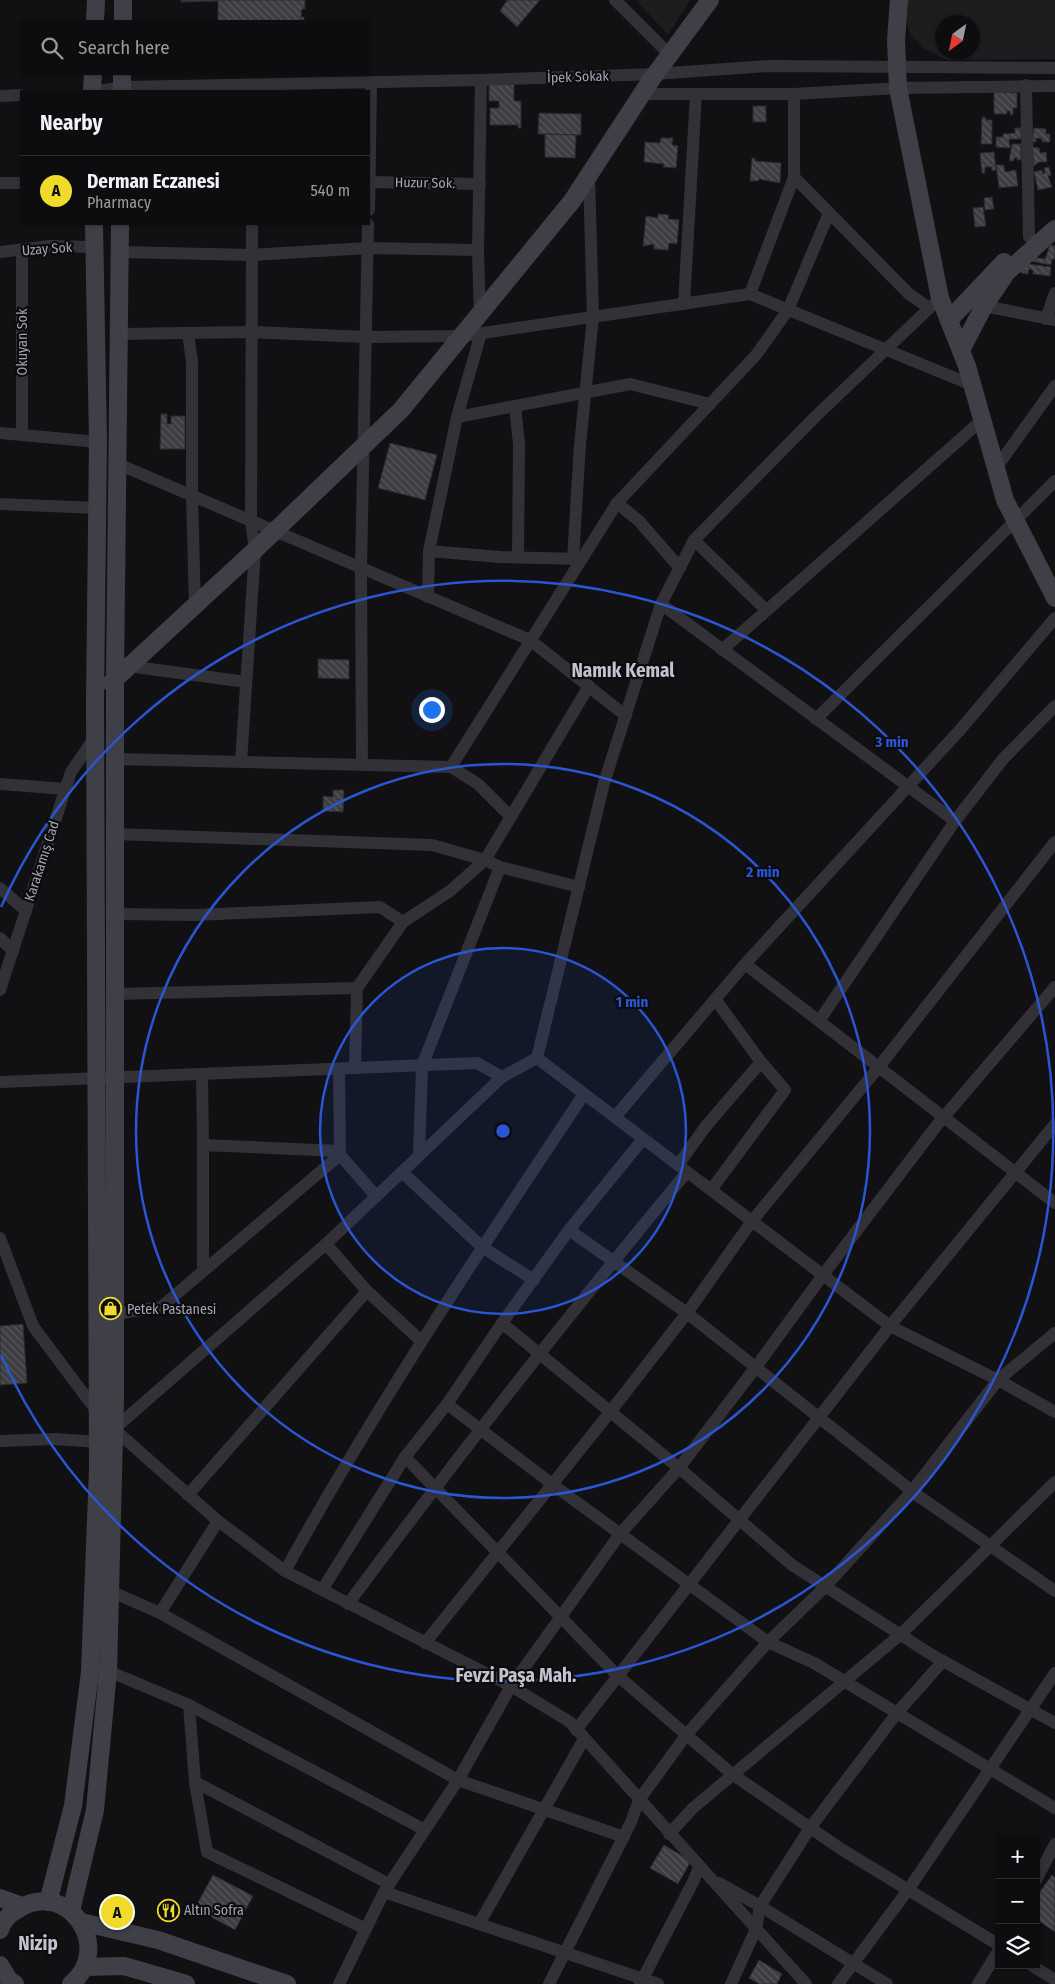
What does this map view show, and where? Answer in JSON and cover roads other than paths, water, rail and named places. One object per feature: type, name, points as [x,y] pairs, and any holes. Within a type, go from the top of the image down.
[{"type":"main road","points":[[95,20],[96,0]]},
{"type":"main road","points":[[122,20],[123,0]]},
{"type":"main road","points":[[95,701],[115,678],[255,550],[401,410],[572,201],[655,74],[710,0]]},
{"type":"main road","points":[[899,0],[896,40],[899,66],[898,88],[934,303],[949,320],[960,350],[1005,500],[1054,592]]},
{"type":"main road","points":[[92,90],[93,75]]},
{"type":"main road","points":[[949,320],[1029,237],[1055,216]]},
{"type":"main road","points":[[48,1902],[74,1806],[90,1672],[98,1442],[95,701],[98,442],[94,225]]},
{"type":"main road","points":[[71,1984],[85,1967],[89,1952],[88,1937],[76,1917],[95,1810],[108,1671],[115,1314],[115,678],[120,225]]},
{"type":"main road","points":[[960,350],[984,306],[1007,272],[1055,229]]},
{"type":"main road","points":[[0,1898],[22,1906]]},
{"type":"main road","points":[[0,1930],[10,1914],[22,1906],[35,1902],[48,1902],[76,1917],[158,1940],[287,1984]]},
{"type":"main road","points":[[85,1967],[124,1966],[186,1984]]},
{"type":"main road","points":[[0,1967],[15,1984]]},
{"type":"street","points":[[615,0],[670,54]]},
{"type":"street","name":"İpek Sokak","points":[[103,90],[122,84],[252,87],[371,84],[655,74],[769,66],[1055,68]]},
{"type":"street","points":[[480,315],[478,250],[481,80]]},
{"type":"street","points":[[370,133],[371,84]]},
{"type":"street","points":[[1026,85],[1029,237]]},
{"type":"street","points":[[642,94],[794,94],[898,88],[1055,86]]},
{"type":"street","points":[[684,304],[696,94]]},
{"type":"street","points":[[750,294],[794,177],[794,94]]},
{"type":"street","points":[[0,96],[20,95]]},
{"type":"street","points":[[578,559],[580,445],[593,317],[589,175]]},
{"type":"street","points":[[114,1429],[326,1244],[502,1077],[537,1058],[604,783],[661,604],[694,540],[814,417],[934,303],[908,294],[794,177]]},
{"type":"street","name":"Huzur Sok.","points":[[370,182],[480,184]]},
{"type":"street","points":[[0,183],[20,183]]},
{"type":"street","points":[[452,767],[578,559],[618,503],[756,355],[788,310],[829,212]]},
{"type":"street","points":[[241,762],[255,550],[251,522],[252,225]]},
{"type":"street","points":[[362,765],[361,568],[368,225]]},
{"type":"street","name":"Uzay Sok","points":[[0,252],[50,246],[95,247]]},
{"type":"street","points":[[120,252],[252,255],[368,248],[478,250]]},
{"type":"street","name":"Okuyan Sok","points":[[22,250],[22,434]]},
{"type":"street","points":[[119,334],[251,332],[366,337],[462,336],[750,294],[972,385]]},
{"type":"street","points":[[984,306],[1051,319],[1055,294]]},
{"type":"street","points":[[188,333],[192,362],[192,496],[195,606]]},
{"type":"street","points":[[428,597],[430,551],[457,417],[481,333]]},
{"type":"street","points":[[457,417],[630,384],[710,404]]},
{"type":"street","points":[[996,468],[1055,386]]},
{"type":"street","points":[[515,406],[519,444],[518,557]]},
{"type":"street","points":[[722,650],[982,420]]},
{"type":"street","points":[[0,433],[98,442]]},
{"type":"street","points":[[118,464],[530,640],[626,716]]},
{"type":"street","points":[[816,719],[1055,481]]},
{"type":"street","points":[[618,503],[639,521],[680,568]]},
{"type":"street","points":[[0,504],[97,508]]},
{"type":"street","points":[[694,540],[766,610]]},
{"type":"street","points":[[430,551],[578,559]]},
{"type":"street","points":[[661,604],[955,821]]},
{"type":"street","points":[[615,1117],[745,964],[959,731],[1055,618]]},
{"type":"street","points":[[128,666],[246,682]]},
{"type":"street","points":[[355,1068],[357,988],[402,922],[450,891],[485,860],[589,686]]},
{"type":"street","points":[[819,1022],[955,821],[1003,759],[1055,706]]},
{"type":"street","name":"Karakamış Cad","points":[[0,990],[71,772],[95,737]]},
{"type":"street","points":[[115,759],[452,767],[478,784],[511,817]]},
{"type":"street","points":[[0,784],[66,789]]},
{"type":"street","points":[[115,834],[432,845],[485,860],[500,867],[578,887]]},
{"type":"street","points":[[425,1644],[611,1412],[687,1313],[752,1221],[878,1068],[1055,842]]},
{"type":"street","points":[[420,1155],[422,1066],[500,867]]},
{"type":"street","points":[[0,888],[26,911]]},
{"type":"street","points":[[115,914],[195,915],[380,907],[402,922]]},
{"type":"street","points":[[0,938],[13,951]]},
{"type":"street","points":[[745,964],[1055,1203]]},
{"type":"street","points":[[339,1984],[387,1888],[458,1780],[512,1686],[620,1534],[679,1468],[943,1118],[1055,987]]},
{"type":"street","points":[[115,994],[357,988]]},
{"type":"street","points":[[711,1190],[785,1090],[761,1062],[715,999]]},
{"type":"street","points":[[537,1058],[890,1326],[998,1380],[1055,1412]]},
{"type":"street","points":[[348,1604],[434,1487],[482,1430],[614,1260],[682,1168],[706,1126],[761,1062]]},
{"type":"street","points":[[0,1082],[202,1076],[477,1063],[502,1077]]},
{"type":"street","points":[[339,1069],[340,1153],[376,1196]]},
{"type":"street","points":[[202,1076],[204,1271]]},
{"type":"street","points":[[284,1571],[420,1341],[584,1094]]},
{"type":"street","points":[[479,1924],[543,1809],[580,1734],[618,1676],[890,1326],[1055,1124]]},
{"type":"street","points":[[322,1590],[405,1457],[447,1404],[569,1230],[644,1139]]},
{"type":"street","points":[[203,1145],[340,1153]]},
{"type":"street","points":[[115,1314],[160,1307],[340,1153]]},
{"type":"street","points":[[402,1172],[482,1247],[534,1280]]},
{"type":"street","points":[[569,1230],[687,1313],[912,1491],[1055,1591]]},
{"type":"street","points":[[0,1238],[33,1326],[98,1413],[114,1429],[188,1496],[284,1571],[425,1644],[512,1686],[570,1722],[806,1984]]},
{"type":"street","points":[[326,1244],[367,1290],[420,1341]]},
{"type":"street","points":[[188,1496],[367,1290]]},
{"type":"street","points":[[502,1323],[679,1468],[792,1565],[942,1661],[1055,1723]]},
{"type":"street","points":[[550,1984],[624,1837],[639,1800],[686,1734],[768,1642],[825,1587],[912,1491],[998,1380],[1055,1333]]},
{"type":"street","points":[[447,1404],[688,1585],[768,1642],[814,1663],[1055,1808]]},
{"type":"street","points":[[0,1441],[55,1439],[98,1442]]},
{"type":"street","points":[[405,1457],[618,1676],[732,1774],[810,1828],[995,1943]]},
{"type":"street","points":[[669,1834],[693,1808],[732,1774],[900,1635],[992,1547],[1055,1482]]},
{"type":"street","points":[[160,1613],[218,1521]]},
{"type":"street","points":[[110,1591],[160,1613],[458,1780],[624,1837]]},
{"type":"street","points":[[731,1984],[756,1929],[760,1906],[810,1828],[896,1714],[942,1661]]},
{"type":"street","points":[[108,1671],[189,1705],[425,1830]]},
{"type":"street","points":[[838,1984],[908,1890],[1055,1673]]},
{"type":"street","points":[[189,1705],[195,1782],[207,1852],[366,1929]]},
{"type":"street","points":[[195,1782],[387,1888],[479,1924],[641,1981],[658,1984]]},
{"type":"street","points":[[1037,1879],[1055,1844]]},
{"type":"street","points":[[641,1981],[699,1867]]},
{"type":"street","points":[[710,1879],[760,1906],[887,1984]]},
{"type":"street","points":[[978,1984],[995,1956]]},
{"type":"street","points":[[1037,1969],[1055,1980]]},
{"type":"place","name":"Petek Pastanesi","points":[[111,1309]]},
{"type":"place","name":"Altın Sofra","points":[[168,1910]]},
{"type":"place","name":"Derman Eczanesi","points":[[117,1912]]},
{"type":"district","name":"Namık Kemal","points":[[623,670]]},
{"type":"district","name":"Fevzi Paşa Mah.","points":[[516,1675]]},
{"type":"district","name":"Nizip","points":[[38,1943]]}]
